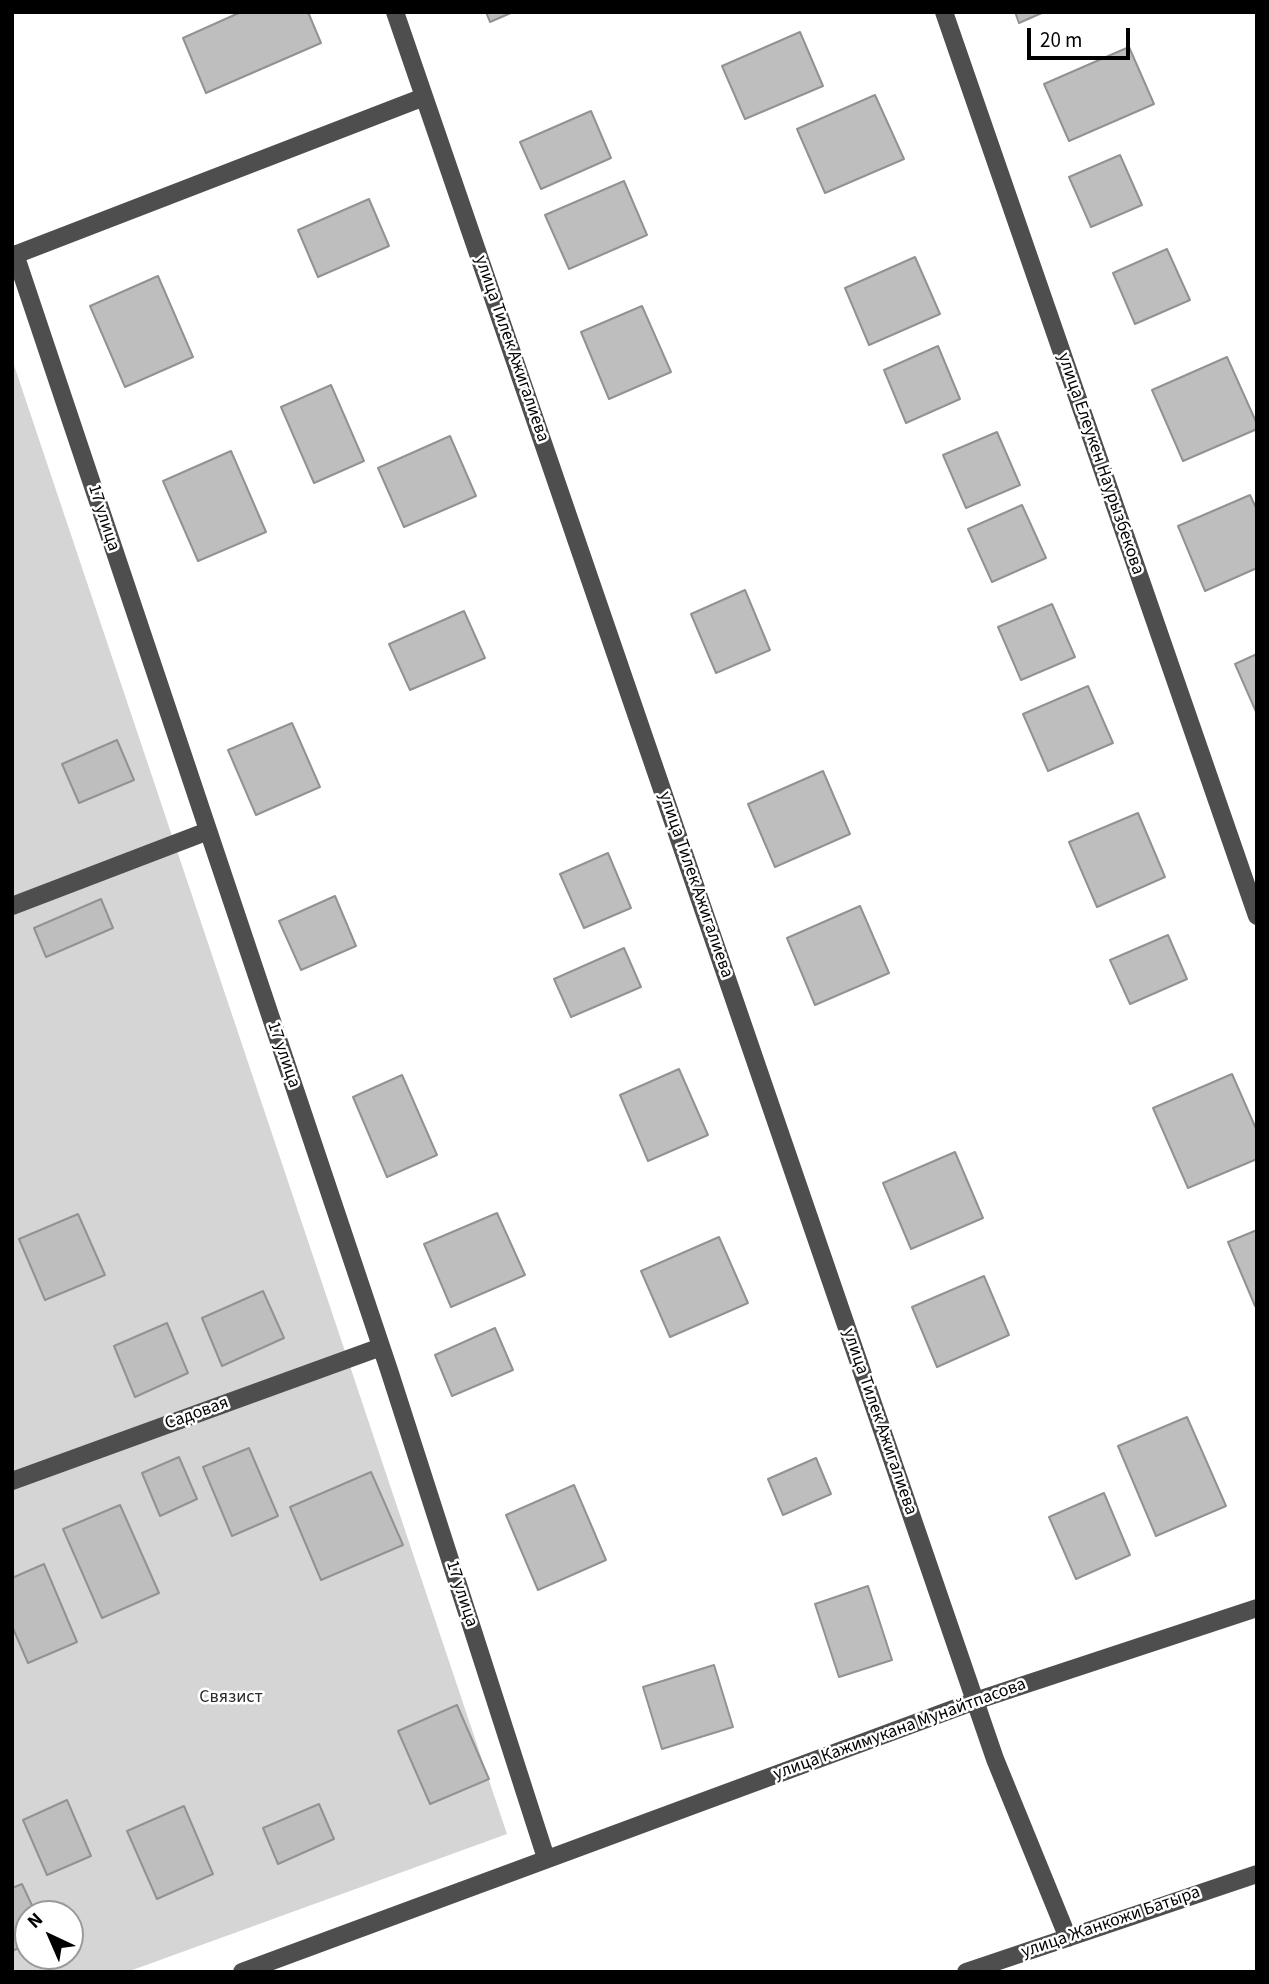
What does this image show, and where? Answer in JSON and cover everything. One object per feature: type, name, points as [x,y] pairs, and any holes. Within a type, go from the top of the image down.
[{"type":"street","name":"улица Тилек Ажигалиева","points":[[395,12],[995,1759],[1068,1938]]},
{"type":"street","name":"улица Елеукен Наурызбекова","points":[[944,12],[1257,916]]},
{"type":"street","points":[[14,255],[424,96]]},
{"type":"street","name":"17 улица","points":[[14,255],[381,1347],[546,1858]]},
{"type":"street","points":[[12,906],[208,831]]},
{"type":"street","name":"Садовая","points":[[12,1481],[381,1347]]},
{"type":"street","name":"улица Кажимукана Мунайтпасова","points":[[242,1972],[975,1701],[1257,1608]]},
{"type":"street","name":"улица Жанкожи Батыра","points":[[966,1972],[1257,1874]]},
{"type":"green space","name":"Связист","points":[[12,359],[507,1834],[127,1972],[12,1972]]},
{"type":"building","points":[[241,12],[308,12],[321,43],[206,93],[183,38]]},
{"type":"building","points":[[486,12],[513,12],[490,22]]},
{"type":"building","points":[[1015,12],[1044,12],[1019,23]]},
{"type":"building","points":[[800,32],[823,86],[745,119],[722,66]]},
{"type":"building","points":[[1129,47],[1154,104],[1069,141],[1044,84]]},
{"type":"building","points":[[875,95],[904,159],[825,193],[797,129]]},
{"type":"building","points":[[591,111],[611,158],[541,189],[520,142]]},
{"type":"building","points":[[1120,155],[1142,205],[1091,227],[1069,177]]},
{"type":"building","points":[[624,181],[647,235],[569,269],[545,215]]},
{"type":"building","points":[[369,199],[389,246],[318,277],[298,230]]},
{"type":"building","points":[[1167,249],[1190,300],[1135,324],[1113,273]]},
{"type":"building","points":[[915,257],[940,314],[869,345],[845,288]]},
{"type":"building","points":[[158,276],[193,357],[125,387],[90,306]]},
{"type":"building","points":[[642,306],[671,372],[609,399],[581,332]]},
{"type":"building","points":[[938,346],[960,399],[906,423],[884,370]]},
{"type":"building","points":[[1227,357],[1257,429],[1183,461],[1152,390]]},
{"type":"building","points":[[331,385],[364,461],[314,483],[281,407]]},
{"type":"building","points":[[997,432],[1020,485],[966,508],[943,455]]},
{"type":"building","points":[[450,436],[476,496],[404,527],[378,468]]},
{"type":"building","points":[[231,451],[266,532],[198,561],[163,481]]},
{"type":"building","points":[[1250,495],[1257,510],[1257,568],[1205,591],[1178,526]]},
{"type":"building","points":[[1022,505],[1046,558],[992,582],[968,529]]},
{"type":"building","points":[[745,590],[770,650],[716,673],[691,614]]},
{"type":"building","points":[[1052,604],[1075,657],[1021,680],[998,627]]},
{"type":"building","points":[[464,611],[485,658],[410,690],[389,644]]},
{"type":"building","points":[[1257,654],[1257,714],[1235,664]]},
{"type":"building","points":[[1088,686],[1113,743],[1048,771],[1023,714]]},
{"type":"building","points":[[292,723],[320,787],[256,815],[228,750]]},
{"type":"building","points":[[117,740],[134,780],[79,803],[62,764]]},
{"type":"building","points":[[823,771],[850,834],[775,867],[748,804]]},
{"type":"building","points":[[1138,813],[1165,877],[1097,907],[1069,842]]},
{"type":"building","points":[[608,853],[631,908],[584,928],[560,874]]},
{"type":"building","points":[[335,896],[356,946],[301,970],[279,921]]},
{"type":"building","points":[[101,899],[113,928],[46,957],[34,928]]},
{"type":"building","points":[[860,906],[889,973],[815,1005],[787,938]]},
{"type":"building","points":[[1168,935],[1187,979],[1130,1004],[1110,960]]},
{"type":"building","points":[[624,948],[641,987],[571,1017],[554,979]]},
{"type":"building","points":[[679,1069],[708,1135],[648,1161],[620,1095]]},
{"type":"building","points":[[1232,1074],[1257,1131],[1257,1159],[1188,1188],[1153,1108]]},
{"type":"building","points":[[402,1075],[437,1155],[387,1177],[353,1097]]},
{"type":"building","points":[[955,1152],[983,1218],[911,1249],[883,1183]]},
{"type":"building","points":[[497,1213],[525,1275],[451,1307],[424,1244]]},
{"type":"building","points":[[78,1214],[105,1275],[45,1300],[19,1239]]},
{"type":"building","points":[[1257,1230],[1257,1306],[1255,1306],[1228,1242]]},
{"type":"building","points":[[719,1237],[748,1303],[670,1337],[641,1271]]},
{"type":"building","points":[[984,1276],[1009,1335],[937,1367],[912,1307]]},
{"type":"building","points":[[263,1291],[284,1338],[222,1366],[202,1318]]},
{"type":"building","points":[[167,1323],[188,1373],[135,1397],[114,1346]]},
{"type":"building","points":[[495,1328],[513,1370],[452,1396],[435,1355]]},
{"type":"building","points":[[1187,1417],[1226,1506],[1156,1536],[1118,1446]]},
{"type":"building","points":[[249,1448],[278,1516],[232,1536],[203,1467]]},
{"type":"building","points":[[179,1457],[197,1499],[160,1516],[142,1473]]},
{"type":"building","points":[[816,1458],[831,1494],[783,1515],[768,1479]]},
{"type":"building","points":[[371,1472],[403,1545],[321,1580],[290,1507]]},
{"type":"building","points":[[574,1485],[606,1560],[538,1590],[506,1515]]},
{"type":"building","points":[[1104,1493],[1130,1555],[1076,1579],[1049,1517]]},
{"type":"building","points":[[120,1505],[159,1593],[102,1618],[63,1529]]},
{"type":"building","points":[[44,1564],[77,1642],[28,1663],[12,1626],[12,1578]]},
{"type":"building","points":[[868,1586],[892,1660],[839,1677],[815,1604]]},
{"type":"building","points":[[714,1665],[733,1727],[662,1749],[643,1687]]},
{"type":"building","points":[[457,1705],[489,1779],[430,1804],[398,1731]]},
{"type":"building","points":[[67,1800],[91,1856],[47,1875],[23,1820]]},
{"type":"building","points":[[319,1804],[334,1839],[278,1864],[263,1828]]},
{"type":"building","points":[[184,1806],[213,1874],[157,1899],[127,1831]]},
{"type":"building","points":[[22,1884],[29,1900],[14,1900],[12,1951],[12,1888]]}]
